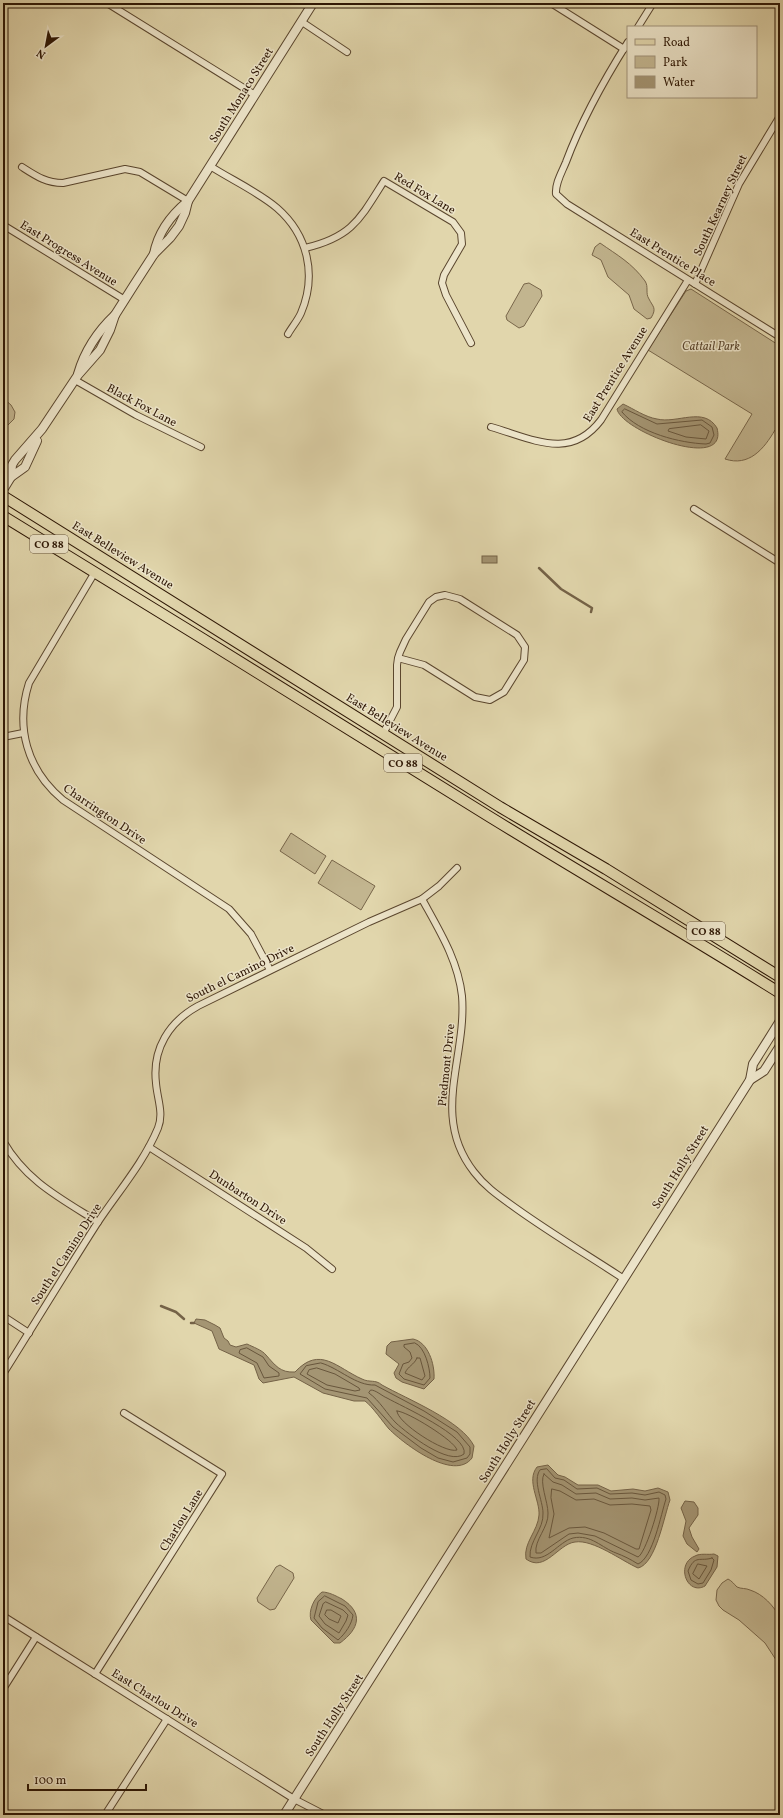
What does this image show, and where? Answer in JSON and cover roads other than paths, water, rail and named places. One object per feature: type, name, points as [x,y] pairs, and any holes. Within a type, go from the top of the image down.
[{"type":"main road","name":"East Belleview Avenue","points":[[3,496],[500,807],[619,877],[780,977]]},
{"type":"main road","name":"CO 88","points":[[3,516],[96,572],[492,818],[780,992]]},
{"type":"street","points":[[107,3],[255,95]]},
{"type":"street","name":"South Monaco Street","points":[[154,254],[157,242],[167,222],[188,201],[314,3]]},
{"type":"street","points":[[551,3],[624,49],[627,44]]},
{"type":"street","points":[[639,26],[653,3]]},
{"type":"street","points":[[302,22],[347,52]]},
{"type":"street","name":"East Prentice Place","points":[[624,49],[603,82],[582,122],[558,180],[556,194],[566,204],[780,337]]},
{"type":"street","name":"South Kearney Street","points":[[695,284],[739,184],[780,116]]},
{"type":"street","points":[[210,166],[276,208],[292,224],[305,248],[309,278],[308,295],[301,314],[288,334]]},
{"type":"street","points":[[22,167],[43,180],[58,183],[125,169],[133,170],[140,172],[188,201]]},
{"type":"street","name":"Red Fox Lane","points":[[305,248],[331,241],[352,227],[362,215],[384,181],[453,222],[461,232],[462,239],[460,249],[444,274],[442,283],[446,295],[471,343]]},
{"type":"street","name":"South Monaco Street","points":[[11,477],[12,465],[15,460],[42,429],[76,377],[84,355],[92,341],[115,315],[154,254],[175,232],[185,214],[188,201]]},
{"type":"street","name":"East Progress Avenue","points":[[3,225],[124,300]]},
{"type":"street","name":"East Prentice Avenue","points":[[491,427],[554,445],[571,443],[584,438],[601,420],[688,280]]},
{"type":"street","name":"Black Fox Lane","points":[[76,377],[136,415],[201,448]]},
{"type":"street","name":"South Monaco Street","points":[[3,490],[11,477],[25,467],[42,429]]},
{"type":"street","points":[[694,509],[780,563]]},
{"type":"street","name":"Charrington Drive","points":[[96,572],[29,683],[23,708],[24,733],[27,750],[34,765],[52,790],[63,800],[229,909],[251,934],[270,970]]},
{"type":"street","points":[[384,734],[397,707],[396,678],[398,658],[406,639],[429,602],[436,597],[445,595],[460,599],[517,635],[525,646],[524,660],[504,692],[490,700],[475,697],[424,666],[398,658]]},
{"type":"street","points":[[3,737],[24,733]]},
{"type":"street","name":"South el Camino Drive","points":[[3,1374],[98,1222],[149,1147],[159,1126],[160,1119],[156,1084],[156,1060],[160,1047],[168,1031],[188,1012],[369,922],[422,899],[440,886],[457,868]]},
{"type":"street","name":"Piedmont Drive","points":[[422,899],[453,956],[462,996],[462,1031],[451,1103],[454,1133],[464,1157],[474,1173],[489,1189],[554,1234],[624,1279]]},
{"type":"street","name":"South Holly Street","points":[[284,1815],[750,1080],[753,1064],[780,1021]]},
{"type":"street","name":"South Holly Street","points":[[750,1080],[764,1071],[780,1046]]},
{"type":"street","points":[[3,1141],[18,1164],[41,1186],[98,1222]]},
{"type":"street","name":"Dunbarton Drive","points":[[149,1147],[306,1248],[332,1269]]},
{"type":"street","points":[[3,1316],[29,1333]]},
{"type":"street","name":"Charlou Lane","points":[[95,1674],[222,1474],[124,1413]]},
{"type":"street","name":"East Charlou Drive","points":[[3,1616],[294,1799],[325,1815]]},
{"type":"street","points":[[3,1689],[36,1637]]},
{"type":"street","points":[[105,1815],[167,1718]]},
{"type":"water","points":[[623,404],[644,415],[657,419],[665,420],[690,417],[705,418],[712,422],[717,428],[716,441],[707,447],[692,448],[673,444],[654,437],[636,428],[623,418],[617,409]]},
{"type":"water","points":[[482,556],[497,556],[497,563],[482,563]]},
{"type":"water","points":[[196,1319],[205,1320],[220,1328],[224,1338],[230,1345],[236,1347],[247,1344],[255,1347],[264,1353],[278,1368],[282,1370],[295,1372],[304,1364],[312,1360],[321,1359],[328,1361],[365,1380],[379,1383],[433,1411],[458,1428],[468,1437],[474,1446],[472,1458],[464,1464],[454,1466],[429,1458],[396,1436],[365,1401],[354,1401],[323,1393],[294,1377],[263,1383],[259,1379],[254,1365],[219,1349],[212,1331],[194,1323]]},
{"type":"water","points":[[413,1339],[423,1344],[430,1354],[432,1361],[434,1379],[424,1389],[402,1382],[396,1378],[394,1373],[399,1364],[386,1354],[387,1346],[391,1342]]},
{"type":"water","points":[[548,1465],[558,1475],[565,1477],[578,1485],[598,1485],[611,1491],[633,1489],[645,1491],[658,1488],[668,1492],[670,1500],[658,1538],[650,1558],[644,1565],[638,1568],[599,1547],[582,1542],[569,1544],[539,1563],[526,1559],[527,1548],[539,1515],[533,1484],[534,1472],[537,1467]]},
{"type":"water","points":[[685,1501],[694,1502],[698,1508],[698,1515],[689,1528],[699,1549],[697,1552],[687,1544],[683,1536],[686,1521],[681,1508]]},
{"type":"water","points":[[714,1554],[718,1556],[717,1567],[705,1586],[699,1588],[693,1587],[686,1578],[685,1572],[686,1565],[689,1560],[697,1555]]},
{"type":"water","points":[[322,1592],[330,1593],[342,1599],[349,1604],[356,1615],[355,1627],[340,1643],[334,1643],[311,1620],[310,1613],[312,1605]]},
{"type":"waterway","points":[[539,568],[561,589],[592,608],[591,612]]},
{"type":"waterway","points":[[161,1306],[176,1312],[184,1319]]},
{"type":"park label","name":"Cattail Park","points":[[711,346]]}]
